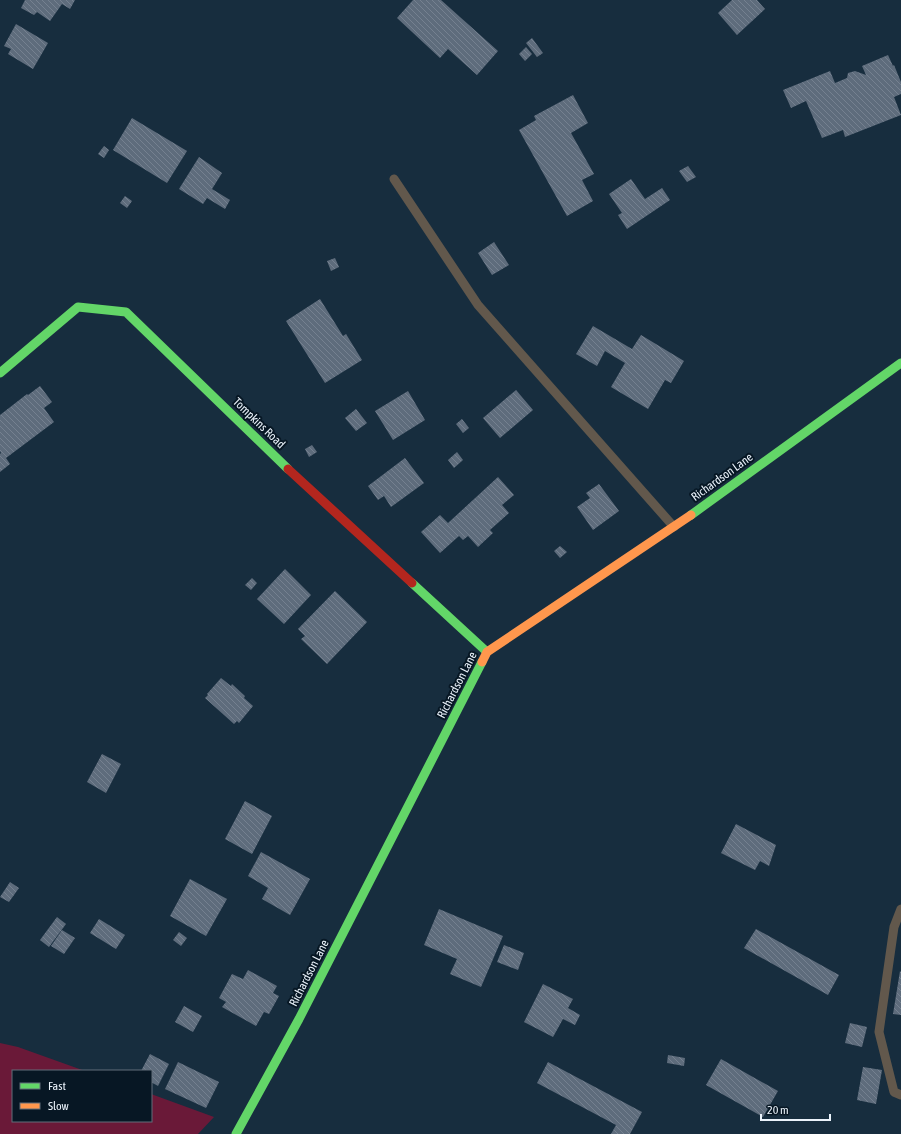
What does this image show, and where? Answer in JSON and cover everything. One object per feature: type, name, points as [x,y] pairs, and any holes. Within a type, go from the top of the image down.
[{"type":"street","name":"Tompkins Road","points":[[0,373],[78,307],[126,312],[286,467],[487,652]]},
{"type":"street","name":"Richardson Lane","points":[[236,1134],[302,1012],[487,652],[674,527],[901,363]]},
{"type":"lane","points":[[394,179],[478,305],[674,527]]},
{"type":"lane","points":[[901,909],[894,927],[879,1032],[894,1092],[901,1094]]},
{"type":"shaded area","points":[[0,1043],[18,1047],[82,1070],[12,1070],[12,1122],[152,1122],[152,1094],[214,1117],[198,1134],[0,1134]]},
{"type":"building","points":[[25,0],[75,0],[70,9],[62,4],[50,21],[37,12],[34,15],[21,8]]},
{"type":"building","points":[[413,0],[441,0],[498,51],[477,75],[448,49],[440,58],[397,18]]},
{"type":"building","points":[[732,0],[757,0],[765,9],[737,35],[718,13]]},
{"type":"building","points":[[16,24],[48,43],[33,69],[8,54],[11,49],[4,46]]},
{"type":"building","points":[[532,38],[543,53],[537,57],[526,43]]},
{"type":"building","points":[[526,47],[532,54],[525,61],[519,54]]},
{"type":"building","points":[[888,55],[901,82],[901,94],[894,97],[901,115],[845,137],[843,130],[822,138],[806,101],[791,108],[783,90],[830,71],[835,83],[847,78],[848,73],[855,71],[866,75],[862,66]]},
{"type":"building","points":[[573,95],[588,123],[571,133],[594,174],[582,180],[593,201],[567,216],[519,130],[536,120],[534,116]]},
{"type":"building","points":[[132,118],[187,151],[167,183],[113,150]]},
{"type":"building","points":[[104,146],[109,150],[104,158],[98,154]]},
{"type":"building","points":[[199,157],[222,173],[212,189],[230,200],[225,209],[207,198],[203,204],[179,189]]},
{"type":"building","points":[[688,166],[696,177],[687,182],[679,171]]},
{"type":"building","points":[[631,179],[645,199],[662,188],[670,200],[627,229],[618,215],[622,213],[609,194]]},
{"type":"building","points":[[125,196],[132,201],[127,208],[120,203]]},
{"type":"building","points":[[494,242],[509,265],[492,275],[478,253]]},
{"type":"building","points":[[335,258],[339,267],[331,271],[327,261]]},
{"type":"building","points":[[320,299],[343,336],[346,334],[362,360],[325,383],[286,321]]},
{"type":"building","points":[[593,326],[632,349],[641,335],[684,361],[671,383],[665,380],[648,409],[611,387],[625,363],[605,351],[597,366],[576,354]]},
{"type":"building","points":[[40,386],[52,402],[44,408],[54,422],[6,458],[10,464],[0,472],[0,415]]},
{"type":"building","points":[[516,390],[533,410],[500,438],[483,418]]},
{"type":"building","points":[[408,391],[425,420],[393,440],[375,411]]},
{"type":"building","points":[[356,409],[367,423],[356,431],[345,418]]},
{"type":"building","points":[[462,419],[469,428],[463,433],[456,424]]},
{"type":"building","points":[[312,445],[317,452],[309,457],[305,449]]},
{"type":"building","points":[[457,452],[463,460],[454,468],[448,460]]},
{"type":"building","points":[[405,458],[424,483],[391,507],[384,496],[378,500],[368,486]]},
{"type":"building","points":[[498,477],[514,495],[502,505],[509,513],[490,530],[493,533],[478,547],[468,536],[463,540],[459,536],[440,553],[421,532],[440,515],[448,523]]},
{"type":"building","points":[[599,484],[619,511],[593,530],[577,507],[590,498],[586,493]]},
{"type":"building","points":[[560,546],[567,552],[560,558],[554,551]]},
{"type":"building","points":[[285,569],[311,595],[284,624],[257,599]]},
{"type":"building","points":[[252,578],[257,583],[251,590],[245,585]]},
{"type":"building","points":[[335,591],[367,622],[327,664],[301,639],[305,636],[298,629]]},
{"type":"building","points":[[221,678],[231,686],[232,684],[253,706],[239,723],[237,721],[234,724],[205,698]]},
{"type":"building","points":[[102,754],[121,764],[106,793],[87,782]]},
{"type":"building","points":[[245,801],[272,816],[252,854],[225,839]]},
{"type":"building","points":[[736,824],[776,845],[769,866],[760,861],[755,870],[721,853]]},
{"type":"building","points":[[261,852],[310,879],[290,915],[262,899],[268,888],[248,876]]},
{"type":"building","points":[[190,879],[227,899],[206,936],[170,916]]},
{"type":"building","points":[[10,882],[19,888],[9,902],[0,897]]},
{"type":"building","points":[[439,909],[503,936],[481,987],[450,974],[457,959],[424,945]]},
{"type":"building","points":[[57,917],[66,924],[49,947],[40,940]]},
{"type":"building","points":[[99,919],[125,935],[116,949],[90,933]]},
{"type":"building","points":[[756,929],[839,975],[828,995],[744,948]]},
{"type":"building","points":[[62,930],[75,938],[64,954],[51,946]]},
{"type":"building","points":[[179,932],[187,938],[181,946],[173,940]]},
{"type":"building","points":[[504,945],[524,953],[518,970],[497,962]]},
{"type":"building","points":[[248,970],[277,986],[273,993],[279,996],[269,1014],[264,1012],[256,1026],[222,1007],[226,1002],[219,998],[232,974],[243,979]]},
{"type":"building","points":[[900,971],[901,972],[901,1015],[893,1014]]},
{"type":"building","points":[[543,984],[573,999],[568,1008],[580,1015],[575,1025],[563,1019],[553,1037],[524,1022]]},
{"type":"building","points":[[184,1006],[202,1016],[193,1032],[175,1022]]},
{"type":"building","points":[[850,1023],[867,1027],[862,1047],[845,1043]]},
{"type":"building","points":[[150,1054],[169,1064],[158,1086],[152,1083],[152,1070],[142,1070]]},
{"type":"building","points":[[668,1055],[685,1058],[684,1066],[667,1063]]},
{"type":"building","points":[[721,1059],[778,1091],[763,1117],[706,1085]]},
{"type":"building","points":[[178,1062],[219,1082],[206,1108],[165,1089]]},
{"type":"building","points":[[548,1062],[642,1112],[630,1134],[611,1134],[616,1125],[537,1083]]},
{"type":"building","points":[[863,1067],[882,1070],[876,1104],[857,1100]]},
{"type":"traffic: fast","points":[[0,373],[78,307],[126,312],[288,469]]},
{"type":"traffic: fast","points":[[691,515],[901,363]]},
{"type":"traffic: fast","points":[[412,583],[487,652]]},
{"type":"traffic: fast","points":[[236,1134],[299,1019],[482,662]]},
{"type":"traffic: slow","points":[[482,662],[487,652],[691,515]]},
{"type":"traffic: jam","points":[[288,469],[412,583]]}]
